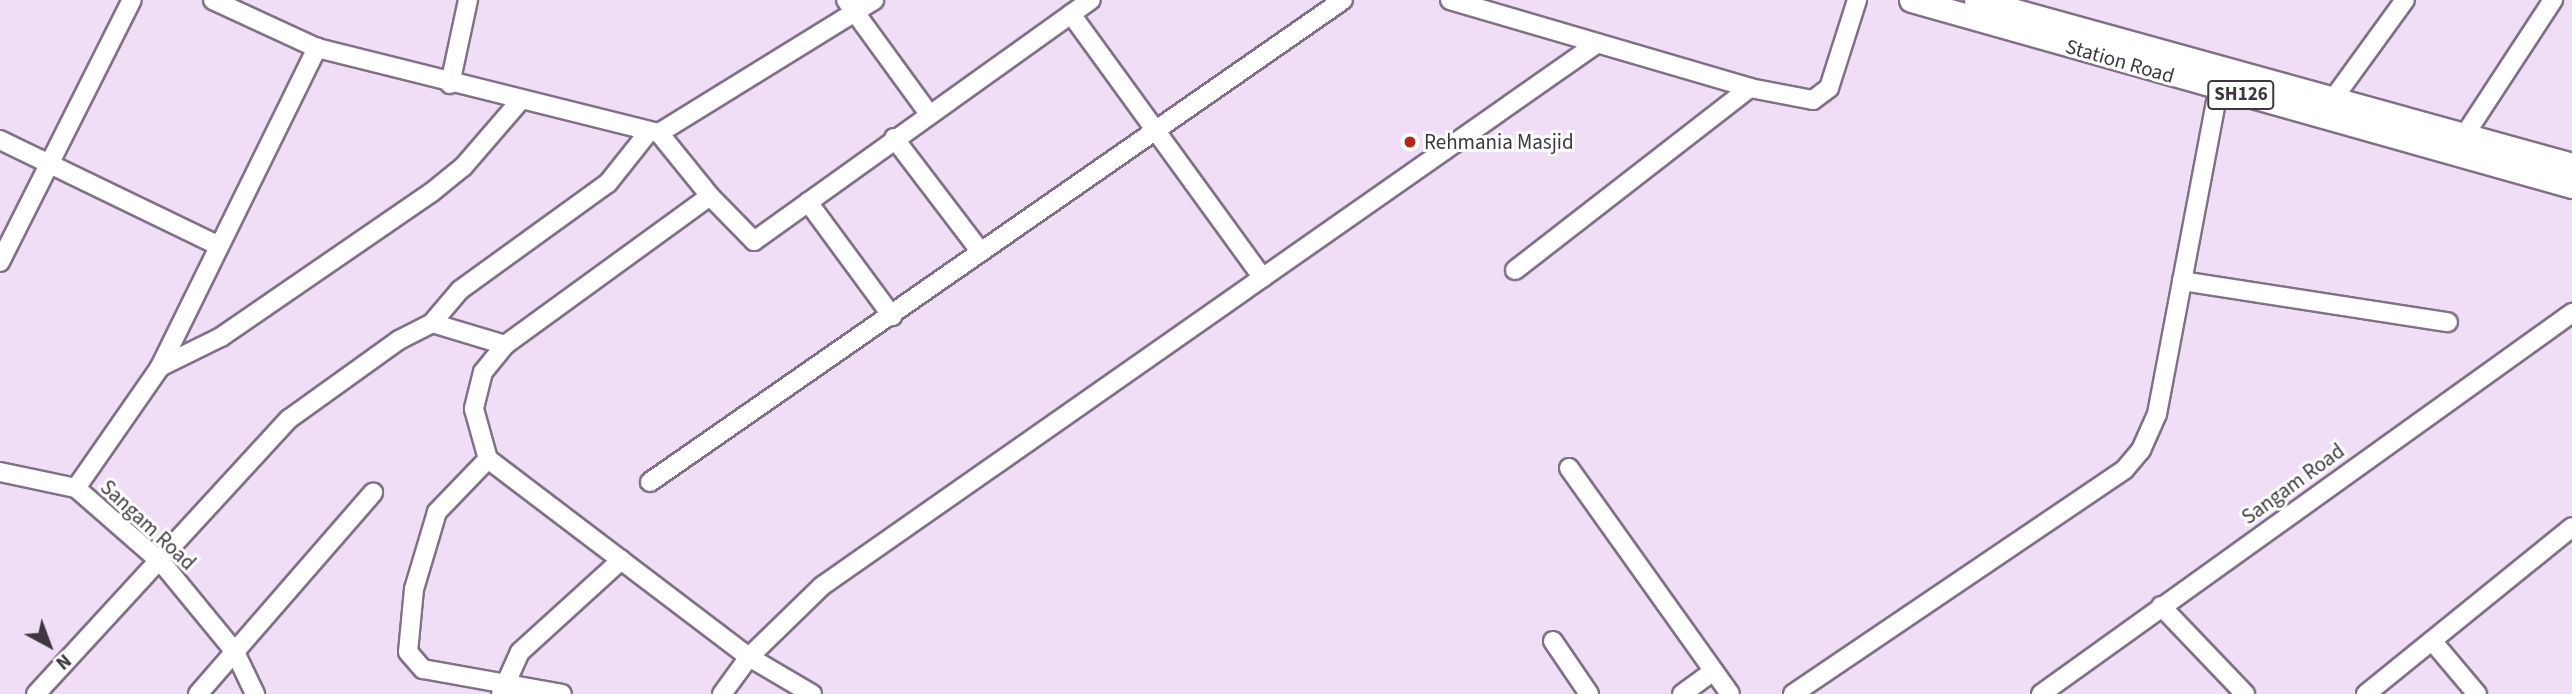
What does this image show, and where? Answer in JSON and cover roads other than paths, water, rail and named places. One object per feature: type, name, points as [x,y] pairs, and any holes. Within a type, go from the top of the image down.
[{"type":"main road","name":"Station Road","points":[[1911,0],[1943,4],[2221,79],[2333,99],[2572,165]]},
{"type":"main road","name":"Station Road","points":[[1976,0],[2221,79],[2572,186]]},
{"type":"street","points":[[0,262],[132,0]]},
{"type":"street","points":[[213,0],[317,48],[520,102],[653,133],[754,241],[894,138],[1091,0]]},
{"type":"street","points":[[450,83],[468,0]]},
{"type":"street","points":[[36,694],[162,563],[289,419],[432,323],[460,290],[608,183],[653,133],[851,6],[874,0]]},
{"type":"street","points":[[650,482],[892,316],[1156,127],[1343,0]]},
{"type":"street","points":[[1450,0],[1595,45],[1800,100],[1823,95],[1857,0]]},
{"type":"street","points":[[2333,99],[2405,0]]},
{"type":"street","points":[[2464,136],[2553,0]]},
{"type":"street","points":[[851,6],[929,114]]},
{"type":"street","points":[[1071,14],[1156,127],[1263,278]]},
{"type":"street","points":[[722,694],[749,657],[822,586],[1595,45]]},
{"type":"street","points":[[76,488],[160,367],[217,245],[317,48]]},
{"type":"street","points":[[1793,694],[2125,469],[2157,414],[2221,79]]},
{"type":"street","points":[[1516,270],[1750,88]]},
{"type":"street","points":[[160,367],[221,337],[432,192],[463,167],[520,102]]},
{"type":"street","points":[[894,138],[981,253]]},
{"type":"street","points":[[0,140],[217,245]]},
{"type":"street","points":[[710,196],[505,345],[483,372],[474,410],[488,459],[749,657],[812,694]]},
{"type":"street","points":[[808,202],[892,316]]},
{"type":"street","points":[[2182,281],[2448,322]]},
{"type":"street","name":"Sangam Road","points":[[2041,694],[2572,313]]},
{"type":"street","points":[[432,323],[505,345]]},
{"type":"street","points":[[488,459],[437,512],[405,642],[423,669],[503,688],[562,694]]},
{"type":"street","points":[[1569,468],[1730,694]]},
{"type":"street","name":"Sangam Road","points":[[0,472],[76,488],[162,563],[235,652],[256,694]]},
{"type":"street","points":[[198,694],[373,493]]},
{"type":"street","points":[[2366,694],[2570,534]]},
{"type":"street","points":[[503,688],[520,652],[621,560]]},
{"type":"street","points":[[2161,606],[2245,694]]},
{"type":"street","points":[[1553,641],[1589,694]]},
{"type":"street","points":[[2434,643],[2477,694]]},
{"type":"street","points":[[1682,694],[1714,671]]},
{"type":"place","name":"Rehmania Masjid","points":[[1410,142]]}]
